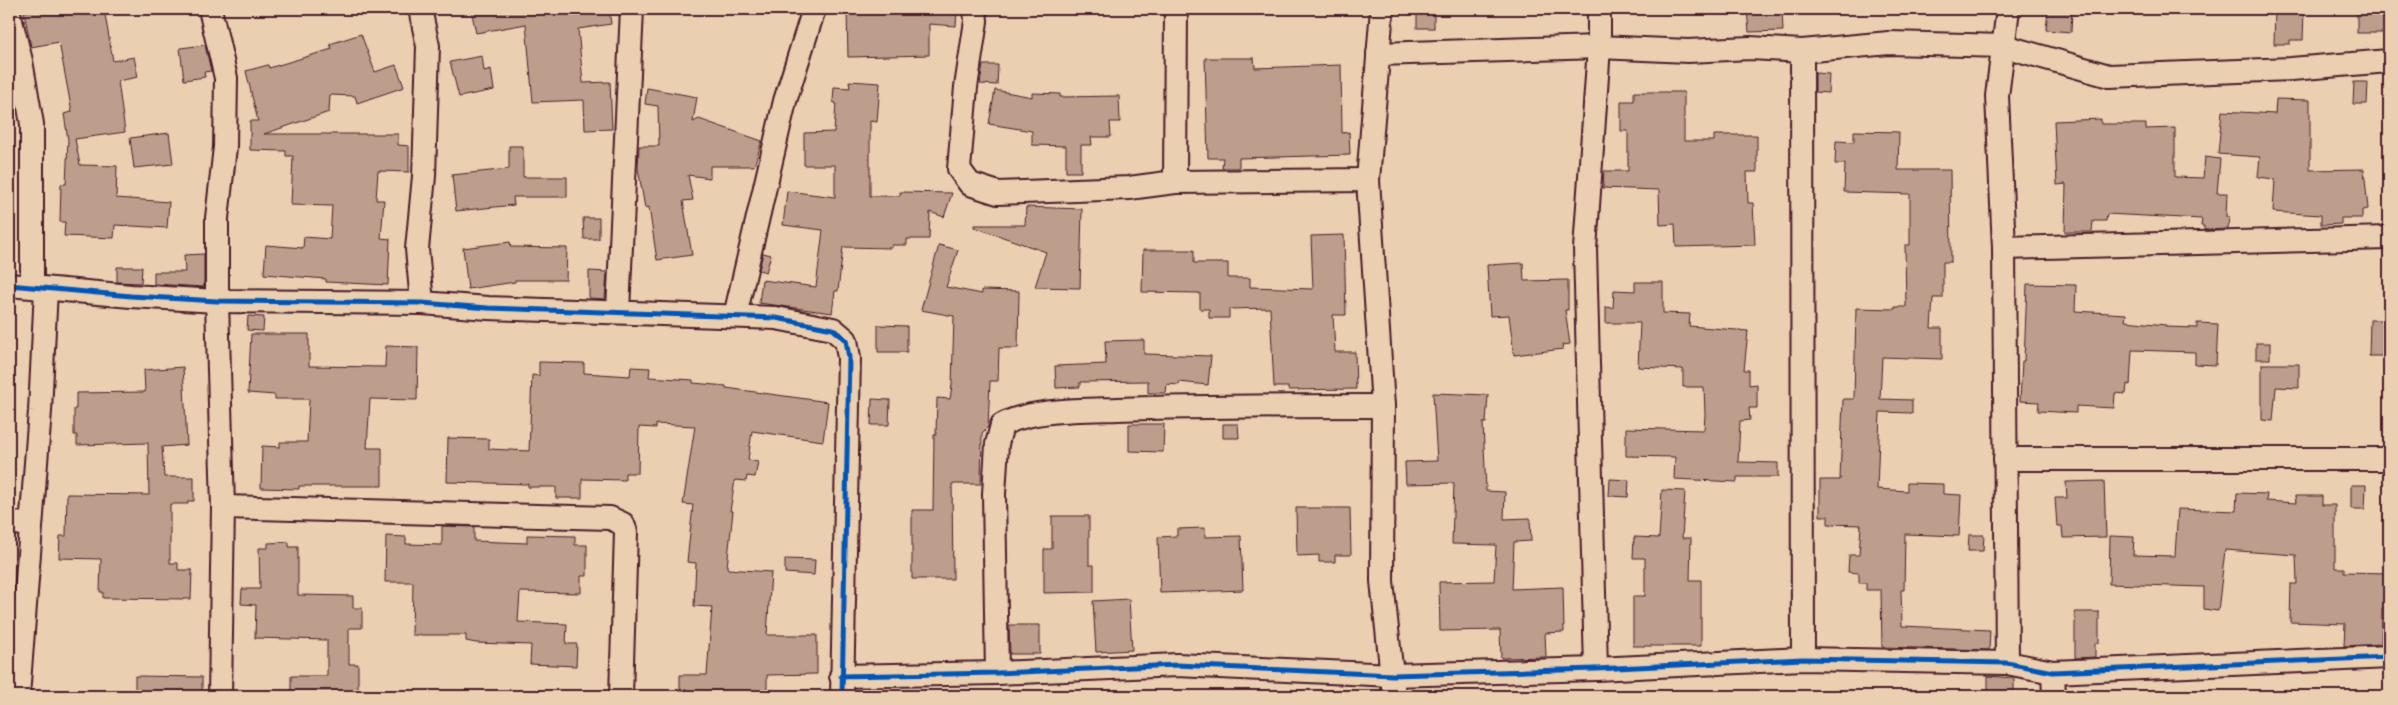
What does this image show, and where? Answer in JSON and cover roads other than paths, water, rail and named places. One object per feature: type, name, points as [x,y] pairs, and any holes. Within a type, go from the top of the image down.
[{"type":"street","points":[[210,9],[226,78],[225,147],[216,218],[216,301],[223,507],[220,696]]},
{"type":"street","points":[[420,9],[428,46],[424,176],[417,249],[422,303]]},
{"type":"street","points":[[618,311],[632,9]]},
{"type":"street","points":[[735,316],[785,100],[814,9]]},
{"type":"street","points":[[975,9],[976,21],[966,87],[959,169],[970,184],[998,192],[1129,188],[1175,182],[1368,180]]},
{"type":"street","points":[[1175,182],[1176,9]]},
{"type":"street","points":[[1382,9],[1368,180],[1383,406],[1382,581],[1394,686]]},
{"type":"street","points":[[1596,669],[1585,249],[1599,48],[1599,9]]},
{"type":"street","points":[[2007,663],[2004,248],[1996,96],[2008,9]]},
{"type":"street","points":[[9,13],[15,62],[32,124],[39,287],[40,411],[18,696]]},
{"type":"street","points":[[1378,54],[1599,48],[1688,51],[1750,48],[1802,51],[1889,43],[2004,46],[2109,76],[2290,69],[2389,61]]},
{"type":"street","points":[[1802,51],[1803,659]]},
{"type":"street","points":[[2004,248],[2389,238]]},
{"type":"street","points":[[9,284],[216,301],[422,303],[488,308],[735,316],[799,321],[833,329],[846,340],[849,358],[841,686],[997,673],[1177,664],[1394,686],[1596,669],[1803,659],[2007,663],[2053,672],[2389,658]]},
{"type":"street","points":[[997,673],[994,494],[997,444],[1002,425],[1012,419],[1064,411],[1191,406],[1383,406]]},
{"type":"street","points":[[2005,460],[2389,459]]},
{"type":"street","points":[[223,507],[610,518],[623,524],[626,532],[621,696]]},
{"type":"street","points":[[9,523],[31,524]]},
{"type":"street","points":[[2053,672],[2054,696]]}]
